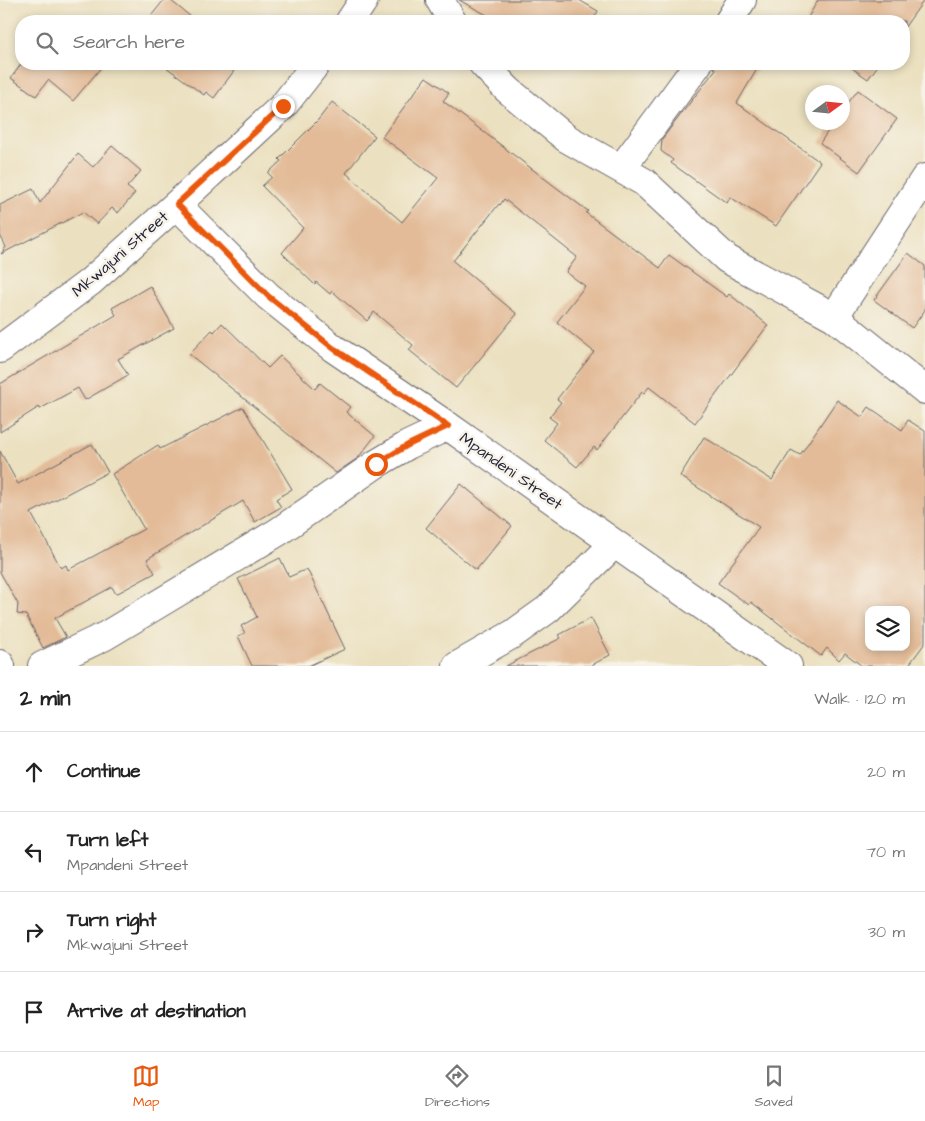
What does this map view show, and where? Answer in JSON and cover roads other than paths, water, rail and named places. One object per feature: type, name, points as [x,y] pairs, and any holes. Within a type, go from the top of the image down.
[{"type":"street","points":[[354,15],[364,0]]},
{"type":"street","points":[[440,0],[449,15]]},
{"type":"street","points":[[733,15],[742,0]]},
{"type":"street","name":"Mkwajuni Street","points":[[0,349],[90,282],[283,106],[311,70]]},
{"type":"street","points":[[489,70],[508,90],[566,138],[644,182],[727,260],[834,317],[925,390]]},
{"type":"street","points":[[621,169],[694,70]]},
{"type":"street","points":[[834,317],[925,178]]},
{"type":"street","name":"Mpandeni Street","points":[[177,204],[268,296],[333,348],[448,426],[788,666]]},
{"type":"street","points":[[42,666],[105,636],[278,532],[376,464],[408,445],[448,426]]},
{"type":"street","points":[[457,666],[513,634],[548,609],[614,544]]}]
